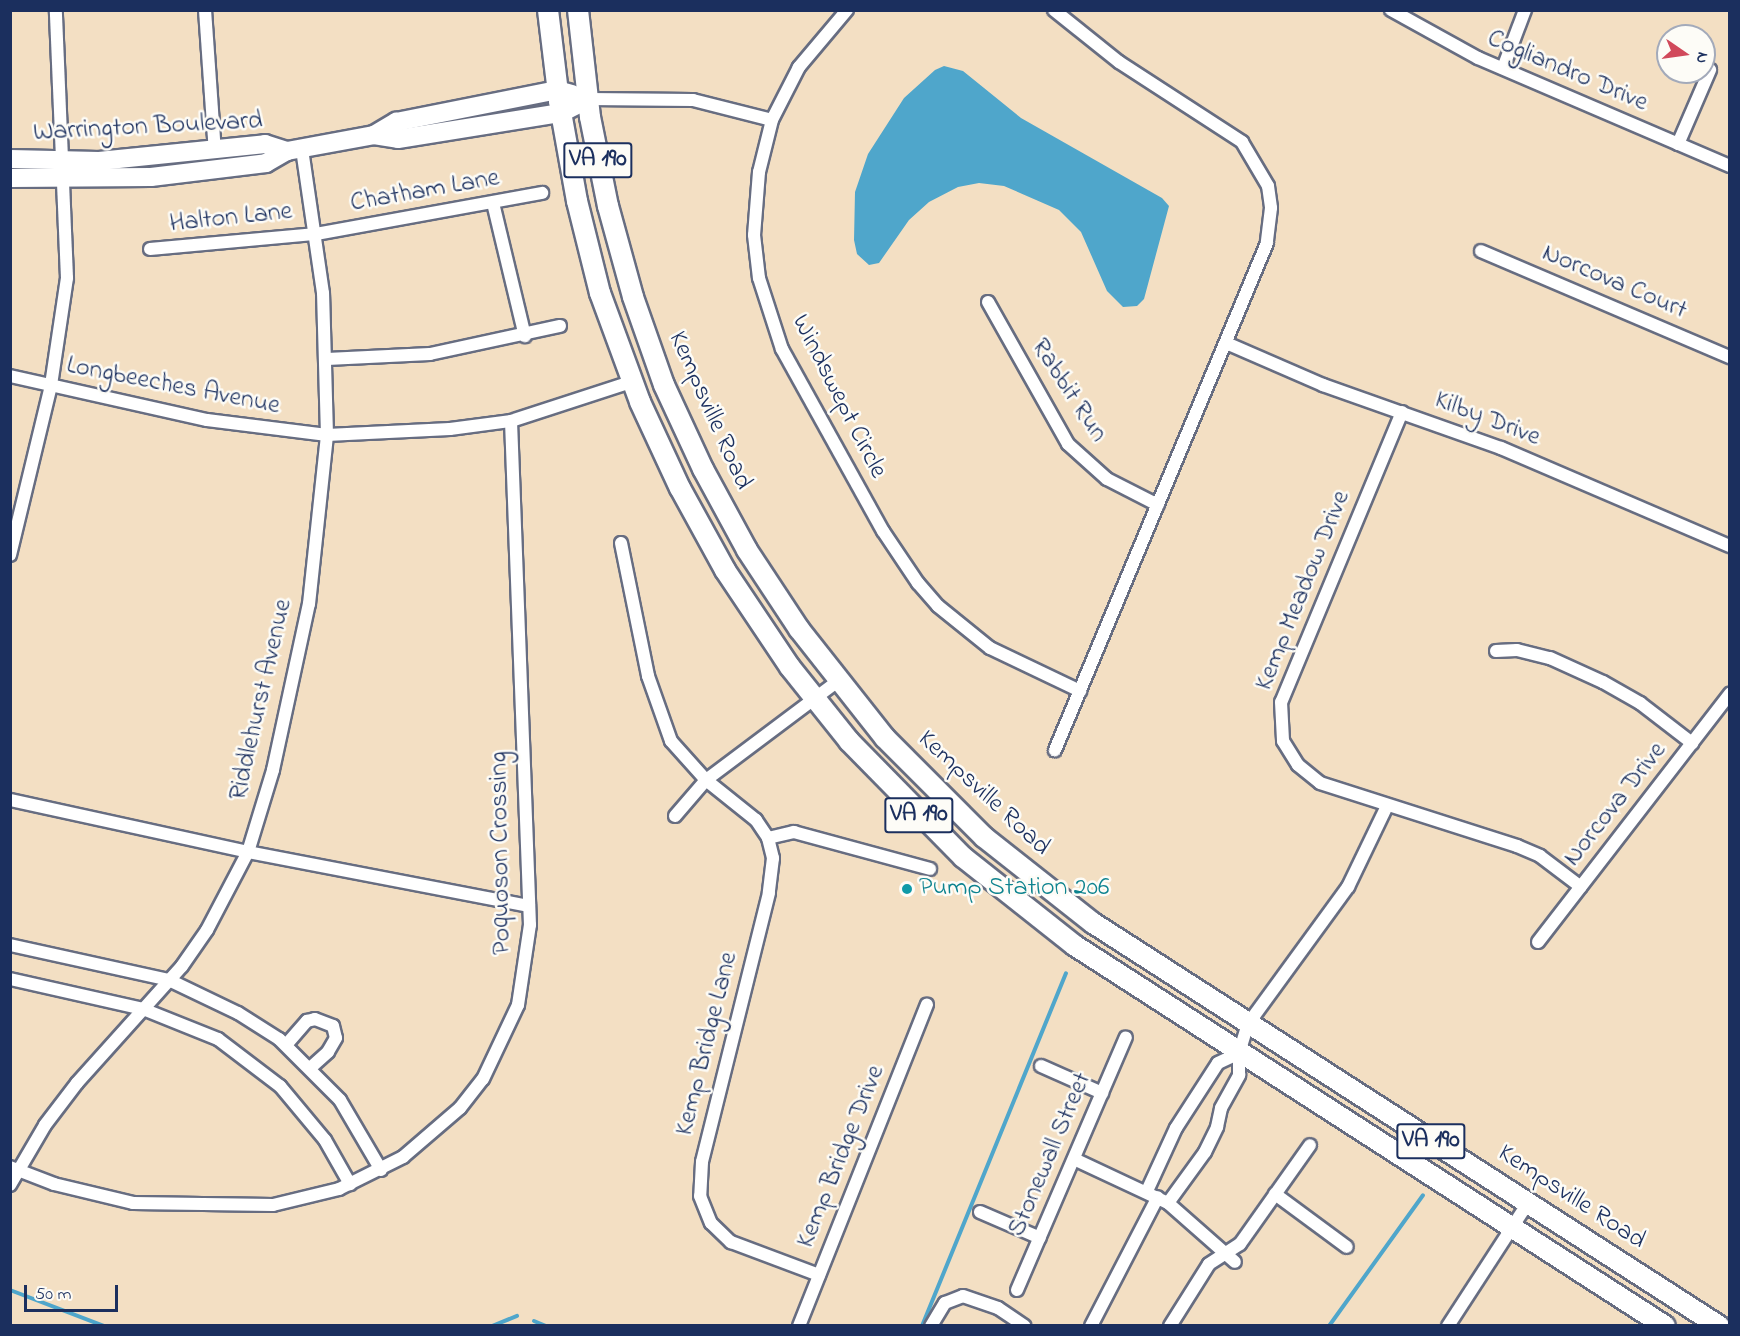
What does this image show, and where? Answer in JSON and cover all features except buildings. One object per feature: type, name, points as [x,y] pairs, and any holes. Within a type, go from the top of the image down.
[{"type":"main road","name":"VA 190","points":[[548,10],[557,90],[591,259],[632,382],[702,530],[751,610],[814,698],[895,791],[981,872],[1093,959],[1665,1326]]},
{"type":"main road","name":"Kempsville Road","points":[[578,10],[588,99],[619,252],[647,342],[679,420],[747,550],[838,681],[917,773],[1019,867],[1093,923],[1719,1326]]},
{"type":"street","points":[[10,555],[51,385],[67,279],[56,10]]},
{"type":"street","points":[[205,10],[215,152]]},
{"type":"street","name":"Windswept Circle","points":[[847,10],[799,68],[772,120],[759,172],[754,235],[759,278],[787,359],[882,531],[906,568],[938,606],[990,648],[1080,691]]},
{"type":"street","points":[[1054,10],[1119,62],[1242,142],[1257,162],[1268,186],[1271,208],[1267,243],[1055,750]]},
{"type":"street","name":"Cogliandro Drive","points":[[1391,10],[1441,40],[1730,166]]},
{"type":"street","points":[[1503,68],[1525,10]]},
{"type":"street","points":[[1678,144],[1704,84]]},
{"type":"street","name":"Warrington Boulevard","points":[[10,159],[63,169],[150,177],[266,163],[294,150],[374,135],[396,122],[557,90],[588,99]]},
{"type":"street","points":[[588,99],[693,100],[772,120]]},
{"type":"street","name":"Warrington Boulevard","points":[[374,135],[398,139],[561,113],[588,99]]},
{"type":"street","name":"Warrington Boulevard","points":[[10,178],[63,169],[265,144],[294,150]]},
{"type":"street","name":"Riddlehurst Avenue","points":[[10,1185],[13,1168],[77,1083],[169,980],[207,930],[248,852],[273,770],[309,604],[327,435],[327,359],[316,234],[294,150]]},
{"type":"street","name":"Chatham Lane","points":[[316,234],[542,193]]},
{"type":"street","points":[[493,203],[525,336]]},
{"type":"street","name":"Halton Lane","points":[[150,249],[316,234]]},
{"type":"street","name":"Norcova Court","points":[[1480,251],[1730,357]]},
{"type":"street","name":"Rabbit Run","points":[[988,302],[1068,444],[1107,479],[1158,505]]},
{"type":"street","points":[[327,359],[419,355],[525,336],[560,326]]},
{"type":"street","name":"Kilby Drive","points":[[1226,343],[1323,385],[1501,448],[1730,546]]},
{"type":"street","name":"Longbeeches Avenue","points":[[10,376],[207,420],[327,435],[450,429],[511,421],[632,382]]},
{"type":"street","name":"Kemp Meadow Drive","points":[[1402,412],[1279,713],[1283,741],[1305,773],[1320,783],[1386,806],[1517,846],[1540,856],[1581,886]]},
{"type":"street","name":"Poquoson Crossing","points":[[13,1168],[93,1196],[133,1203],[273,1205],[350,1184],[381,1170],[433,1134],[483,1079],[518,1005],[527,965],[529,906],[511,421]]},
{"type":"street","points":[[621,543],[648,676],[671,741],[706,780],[737,802],[768,838],[794,832],[930,869]]},
{"type":"street","points":[[1496,651],[1517,650],[1550,658],[1604,682],[1640,703],[1692,743]]},
{"type":"street","points":[[675,816],[706,780],[838,681]]},
{"type":"street","name":"Norcova Drive","points":[[1538,942],[1730,694]]},
{"type":"street","points":[[10,800],[248,852],[529,906]]},
{"type":"street","points":[[1158,1197],[1213,1135],[1221,1108],[1239,1075],[1239,1053],[1248,1023],[1348,887],[1386,806]]},
{"type":"street","name":"Kemp Bridge Lane","points":[[768,838],[773,875],[702,1162],[700,1196],[711,1223],[731,1242],[819,1275]]},
{"type":"street","points":[[10,945],[169,980],[238,1013],[286,1045],[340,1100],[381,1170]]},
{"type":"street","points":[[10,979],[144,1009],[218,1039],[280,1086],[325,1140],[350,1184]]},
{"type":"street","name":"Kemp Bridge Drive","points":[[799,1326],[927,1005]]},
{"type":"street","points":[[286,1045],[307,1021],[315,1018],[333,1026],[336,1038],[328,1052],[310,1068]]},
{"type":"street","name":"Stonewall Street","points":[[1017,1290],[1126,1037]]},
{"type":"street","points":[[1091,1326],[1158,1197],[1176,1128],[1218,1063],[1239,1053]]},
{"type":"street","points":[[1041,1066],[1102,1093]]},
{"type":"street","points":[[1174,1324],[1209,1264],[1240,1244],[1310,1145]]},
{"type":"street","points":[[1074,1159],[1158,1197],[1235,1262]]},
{"type":"street","points":[[1275,1194],[1347,1247]]},
{"type":"street","points":[[1448,1326],[1528,1203]]},
{"type":"street","points":[[980,1212],[1040,1238]]},
{"type":"street","points":[[931,1326],[945,1303],[963,1296],[990,1304],[1025,1326]]},
{"type":"water","points":[[944,66],[963,71],[1021,118],[1162,198],[1169,206],[1144,299],[1137,306],[1123,307],[1107,291],[1081,232],[1059,210],[1004,186],[979,183],[958,187],[929,202],[909,220],[879,263],[869,265],[857,254],[854,240],[855,192],[868,154],[904,98],[935,70]]},
{"type":"waterway","points":[[922,1326],[1066,973]]},
{"type":"waterway","points":[[1329,1326],[1423,1195]]},
{"type":"waterway","points":[[10,1290],[104,1326]]},
{"type":"waterway","points":[[492,1326],[517,1316]]},
{"type":"waterway","points":[[534,1321],[546,1326]]},
{"type":"place","name":"Pump Station 206","points":[[907,889]]}]
